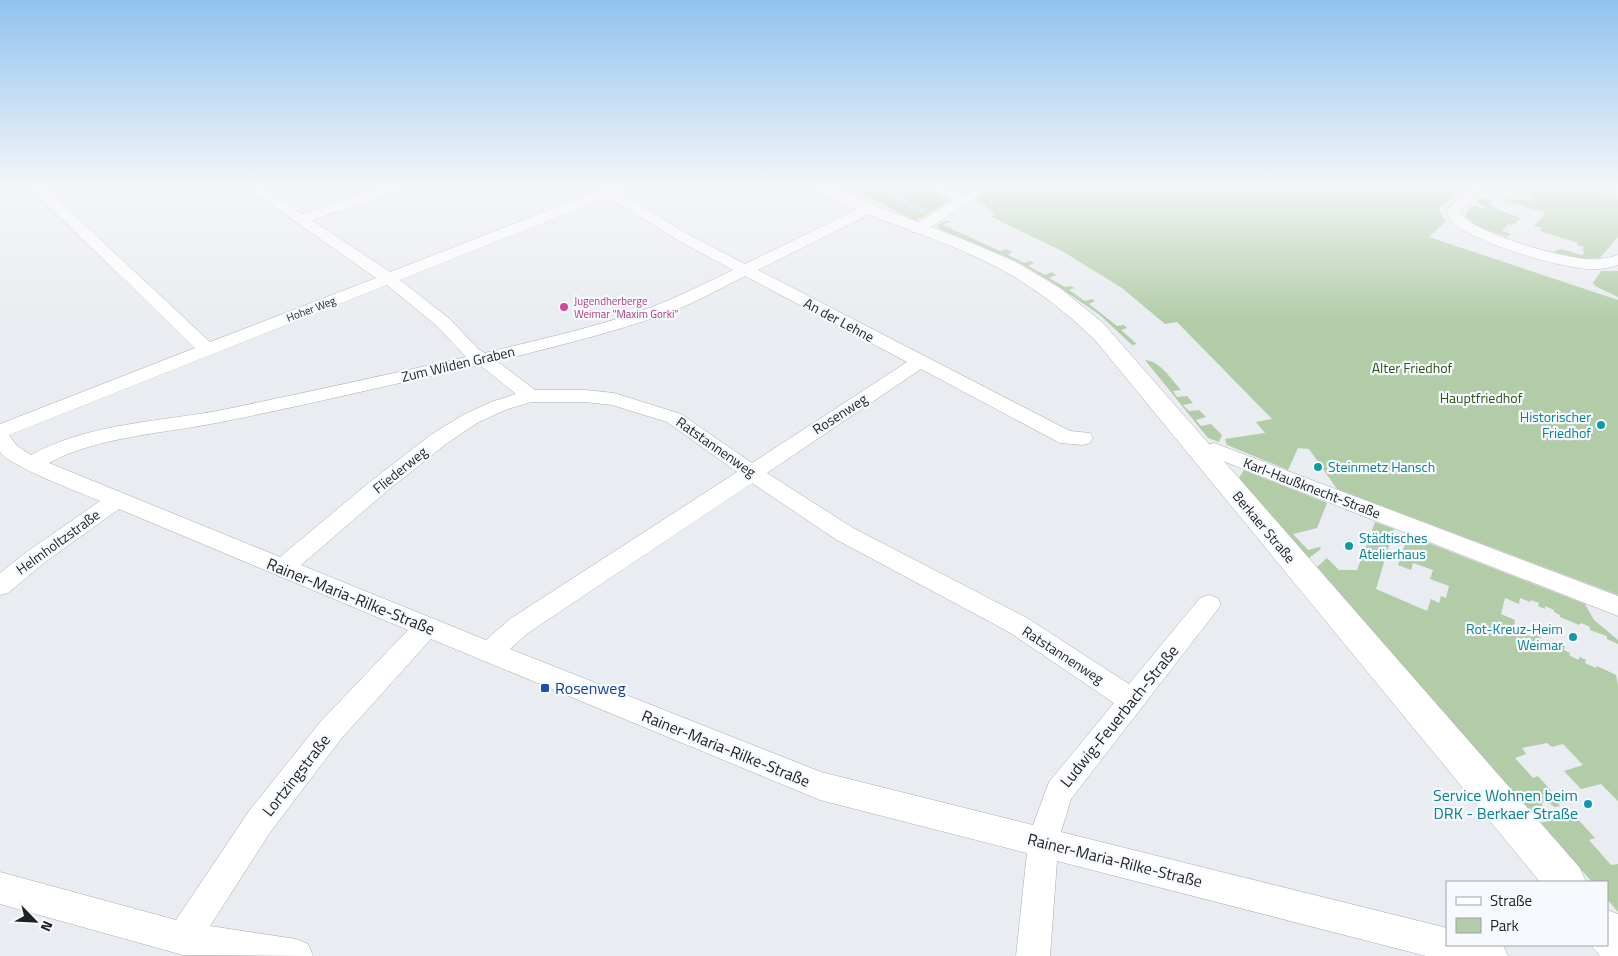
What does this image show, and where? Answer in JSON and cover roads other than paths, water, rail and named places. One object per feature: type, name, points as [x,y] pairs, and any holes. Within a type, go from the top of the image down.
[{"type":"main road","name":"Berkaer Straße","points":[[923,232],[1007,266],[1034,280],[1066,303],[1103,336],[1565,881]]},
{"type":"main road","points":[[1608,932],[1618,944]]},
{"type":"street","points":[[83,232],[207,349]]},
{"type":"street","points":[[319,232],[389,279],[444,323],[472,353],[483,359],[530,396]]},
{"type":"street","name":"Hoher Weg","points":[[0,431],[505,232]]},
{"type":"street","name":"An der Lehne","points":[[681,232],[745,270],[1067,438],[1083,438]]},
{"type":"street","name":"Zum Wilden Graben","points":[[31,464],[56,450],[85,440],[221,416],[483,359],[592,332],[641,317],[687,299],[823,232]]},
{"type":"street","points":[[1478,232],[1569,261],[1601,265],[1618,260]]},
{"type":"street","name":"Rosenweg","points":[[489,652],[519,626],[920,362]]},
{"type":"street","name":"Ratstannenweg","points":[[530,396],[585,396],[614,399],[674,418],[845,534],[1018,625],[1131,700]]},
{"type":"street","name":"Fliederweg","points":[[283,568],[379,486],[439,439],[498,406],[530,396]]},
{"type":"street","name":"Rainer-Maria-Rilke-Straße","points":[[0,436],[10,450],[31,464],[427,628],[820,786],[1446,944]]},
{"type":"street","name":"Karl-Haußknecht-Straße","points":[[1201,453],[1214,450],[1618,606]]},
{"type":"street","name":"Helmholtzstraße","points":[[0,586],[36,557],[118,499]]},
{"type":"street","name":"Ludwig-Feuerbach-Straße","points":[[1033,956],[1043,841],[1059,792],[1209,604]]},
{"type":"street","name":"Lortzingstraße","points":[[183,938],[260,821],[331,730],[427,628]]},
{"type":"street","points":[[0,888],[183,938],[296,956]]},
{"type":"street","name":"Rainer-Maria-Rilke-Straße","points":[[1452,946],[1491,956]]},
{"type":"place","name":"Jugendherberge Weimar \"Maxim Gorki\"","points":[[564,307]]},
{"type":"place","name":"Historischer Friedhof","points":[[1601,425]]},
{"type":"place","name":"Steinmetz Hansch","points":[[1318,467]]},
{"type":"place","name":"Städtisches Atelierhaus","points":[[1349,546]]},
{"type":"place","name":"Rot-Kreuz-Heim Weimar","points":[[1573,637]]},
{"type":"place","name":"Rosenweg","points":[[545,688]]},
{"type":"place","name":"Service Wohnen beim DRK - Berkaer Straße","points":[[1588,804]]},
{"type":"park label","name":"Alter Friedhof","points":[[1412,368]]},
{"type":"park label","name":"Hauptfriedhof","points":[[1481,398]]}]
